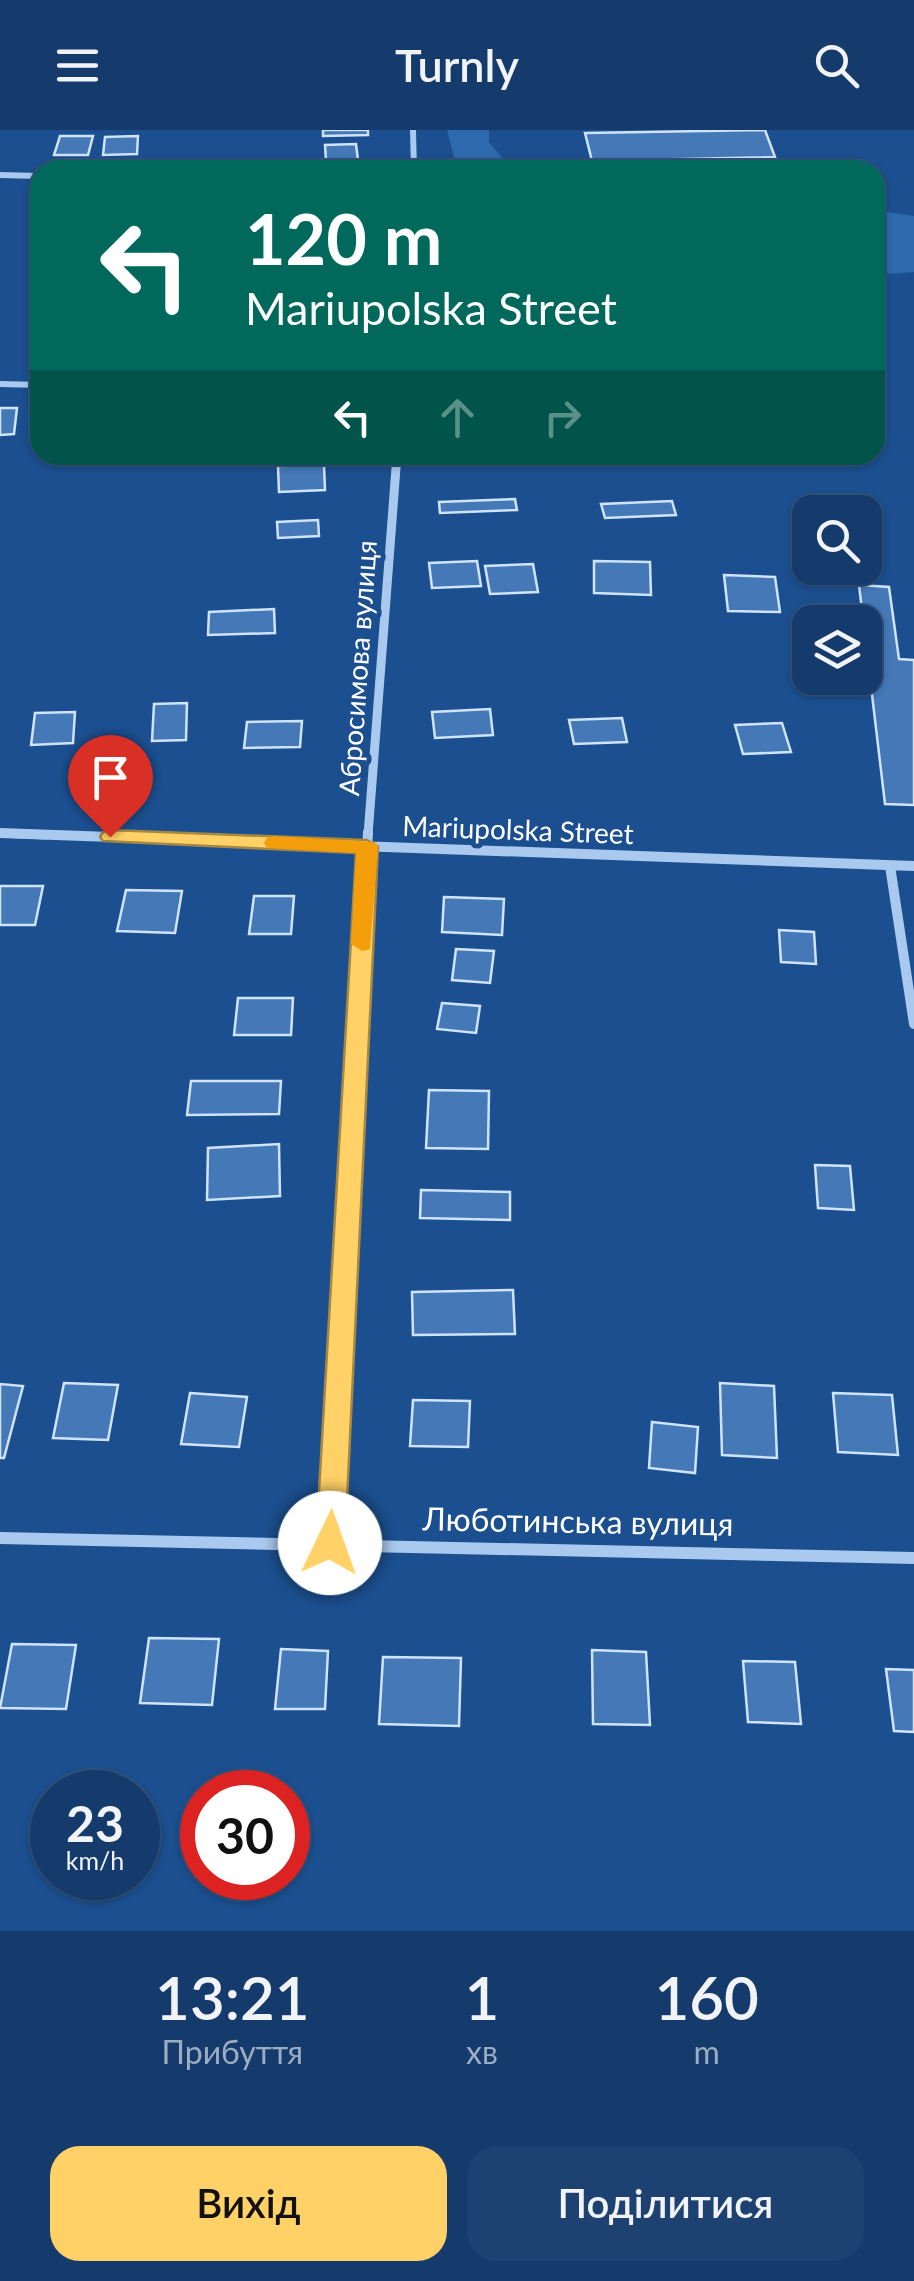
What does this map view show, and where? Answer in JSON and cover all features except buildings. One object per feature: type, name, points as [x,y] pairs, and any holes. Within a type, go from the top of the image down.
[{"type":"street","points":[[413,130],[414,160]]},
{"type":"street","points":[[0,175],[30,176]]},
{"type":"street","points":[[0,384],[30,385]]},
{"type":"street","name":"Абросимова вулиця","points":[[330,1543],[367,847],[396,465]]},
{"type":"street","name":"Mariupolska Street","points":[[0,832],[914,866]]},
{"type":"street","points":[[890,866],[914,1024]]},
{"type":"street","name":"Люботинська вулиця","points":[[0,1538],[914,1558]]},
{"type":"shaded area","points":[[447,130],[489,130],[489,142],[504,160],[454,160]]},
{"type":"shaded area","points":[[885,212],[914,216],[914,272],[885,271]]},
{"type":"slow traffic","points":[[274,843],[367,847],[362,944]]},
{"type":"route","points":[[110,837],[367,847],[330,1543]]}]
